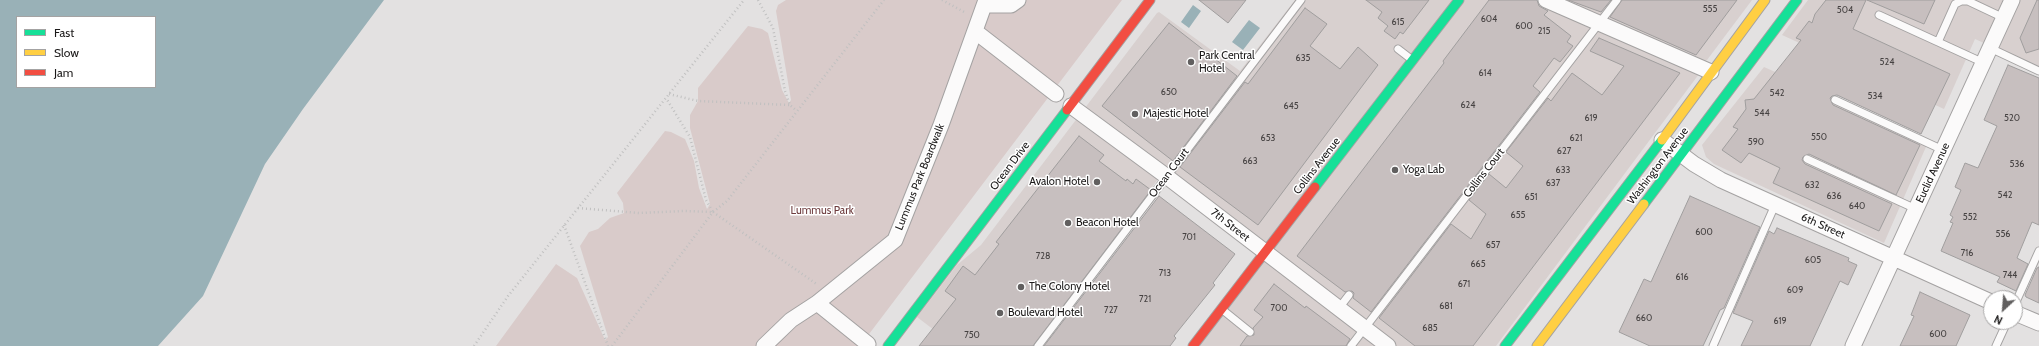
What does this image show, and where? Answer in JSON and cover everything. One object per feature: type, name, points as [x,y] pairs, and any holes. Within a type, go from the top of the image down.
[{"type":"main road","name":"Ocean Drive","points":[[888,346],[1150,0]]},
{"type":"main road","name":"Collins Avenue","points":[[1193,346],[1459,0]]},
{"type":"main road","name":"Washington Avenue","points":[[1505,346],[1662,140],[1765,0]]},
{"type":"main road","name":"Washington Avenue","points":[[1537,346],[1797,0]]},
{"type":"street","points":[[986,3],[1011,5],[1018,0]]},
{"type":"street","points":[[1546,0],[1711,72]]},
{"type":"street","name":"Euclid Avenue","points":[[1853,346],[2012,0]]},
{"type":"street","name":"Lummus Park Boardwalk","points":[[764,346],[792,320],[830,293],[895,240],[986,3]]},
{"type":"street","points":[[977,26],[1056,94]]},
{"type":"street","name":"7th Street","points":[[1071,106],[1166,176],[1388,346]]},
{"type":"street","name":"6th Street","points":[[1662,140],[1681,155],[1712,175],[1983,298]]},
{"type":"street","points":[[817,303],[868,344]]},
{"type":"street","points":[[2023,317],[2039,324]]},
{"type":"lane","name":"Ocean Court","points":[[1038,346],[1301,0]]},
{"type":"lane","name":"Collins Court","points":[[1351,346],[1617,0]]},
{"type":"lane","points":[[1938,42],[1955,4],[1961,1],[1968,1],[2004,18]]},
{"type":"lane","points":[[1880,15],[1984,63]]},
{"type":"lane","points":[[1990,48],[2039,71]]},
{"type":"lane","points":[[1398,49],[1413,61]]},
{"type":"lane","points":[[1835,100],[1943,150]]},
{"type":"lane","points":[[1807,159],[1916,209]]},
{"type":"lane","points":[[1712,346],[1776,205]]},
{"type":"lane","points":[[2021,290],[2039,251]]},
{"type":"lane","points":[[1339,308],[1349,295]]},
{"type":"lane","points":[[1222,308],[1250,332]]},
{"type":"lane","points":[[1996,346],[2003,330]]},
{"type":"path","points":[[474,346],[508,296],[744,0]]},
{"type":"path","points":[[758,0],[773,28],[785,90],[790,105],[797,111]]},
{"type":"path","points":[[612,346],[713,212],[727,201],[884,0]]},
{"type":"path","points":[[942,0],[977,26]]},
{"type":"path","points":[[669,94],[698,101],[790,105]]},
{"type":"path","points":[[666,98],[690,137],[706,200],[713,212],[830,293]]},
{"type":"path","points":[[578,208],[624,213],[713,212]]},
{"type":"path","points":[[564,225],[608,346]]},
{"type":"shaded area","points":[[1295,0],[1531,0],[1699,74],[1496,346],[1195,346],[1270,253],[1167,167],[1033,346],[955,346],[917,317],[957,265],[981,245],[1157,13],[1159,12],[1240,71]]},
{"type":"shaded area","points":[[1555,0],[1752,0],[1707,60],[1702,64]]},
{"type":"shaded area","points":[[1808,0],[2039,0],[2039,68],[1975,39],[1944,109],[1782,35]]},
{"type":"shaded area","points":[[1764,67],[1929,140],[1884,243],[1714,164],[1706,157],[1702,145]]},
{"type":"green space","name":"Lummus Park","points":[[786,0],[1122,0],[860,346],[496,346],[556,264],[577,278],[605,340],[608,337],[580,246],[589,232],[598,229],[610,218],[624,213],[623,203],[617,193],[665,131],[671,132],[685,139],[694,161],[699,188],[707,209],[710,204],[690,128],[690,115],[698,101],[698,88],[748,26],[762,29],[768,33],[782,90],[789,103],[791,100],[776,11],[778,5]]},
{"type":"water","points":[[0,0],[384,0],[303,109],[265,164],[203,296],[158,346],[0,346]]},
{"type":"water","points":[[1193,5],[1201,11],[1189,28],[1181,22]]},
{"type":"water","points":[[1249,20],[1260,28],[1243,50],[1232,42]]},
{"type":"building","points":[[1199,0],[1246,0],[1228,23]]},
{"type":"building","points":[[1366,0],[1429,0],[1403,34],[1400,32],[1395,39],[1384,31],[1388,26],[1378,18],[1382,12]]},
{"type":"building","points":[[1489,0],[1537,0],[1539,6],[1548,11],[1544,15],[1571,36],[1567,42],[1573,46],[1560,62],[1554,58],[1533,86],[1540,92],[1371,312],[1353,298],[1354,293],[1352,291],[1345,292],[1297,256],[1444,63],[1443,61]]},
{"type":"building","points":[[1568,0],[1611,0],[1601,12]]},
{"type":"building","points":[[1622,0],[1737,0],[1696,55],[1610,17]]},
{"type":"building","points":[[1826,0],[1866,0],[1853,29],[1950,74],[1921,134],[1837,95],[1830,98],[1833,105],[1920,145],[1896,195],[1809,154],[1803,157],[1802,160],[1805,164],[1892,204],[1879,231],[1773,183],[1780,168],[1749,153],[1741,163],[1722,150],[1738,129],[1733,127],[1746,109],[1745,100],[1754,99],[1801,40],[1796,38],[1809,21],[1812,23],[1815,14]]},
{"type":"building","points":[[1867,0],[1935,0],[1924,24]]},
{"type":"building","points":[[2037,0],[2039,0],[2039,49],[2026,53],[2020,38]]},
{"type":"building","points":[[1305,8],[1327,24],[1310,46],[1340,69],[1358,47],[1378,65],[1258,225],[1180,167],[1245,82],[1248,84]]},
{"type":"building","points":[[1169,23],[1237,76],[1173,161],[1102,106]]},
{"type":"building","points":[[1599,38],[1680,73],[1473,346],[1415,346],[1379,318],[1451,224],[1471,239],[1486,214],[1469,200],[1489,174],[1506,188],[1523,166],[1506,152],[1548,98],[1551,101],[1572,73],[1602,95],[1624,66],[1590,51]]},
{"type":"building","points":[[2008,65],[2039,78],[2039,225],[2032,222],[2017,258],[2028,264],[2016,290],[1997,282],[2000,277],[1941,251],[1953,223],[1950,222],[1953,217],[1950,215],[1961,190],[1955,187],[1965,163],[1978,168],[1997,126],[1984,120]]},
{"type":"building","points":[[1079,136],[1104,155],[1099,161],[1126,181],[1127,179],[1133,184],[1136,179],[1151,190],[1033,346],[919,346],[956,299],[945,291],[963,266],[975,275],[999,244],[996,242]]},
{"type":"building","points":[[1159,196],[1235,254],[1213,283],[1215,285],[1174,336],[1176,338],[1170,346],[1044,346]]},
{"type":"building","points":[[1690,196],[1760,227],[1724,308],[1720,310],[1703,346],[1650,346],[1619,332],[1644,279],[1651,282]]},
{"type":"building","points":[[1777,228],[1849,258],[1848,261],[1857,265],[1848,285],[1840,281],[1810,346],[1741,346],[1753,321],[1733,313],[1769,231],[1774,234]]},
{"type":"building","points":[[2039,267],[2039,303],[2026,297],[2025,295],[2037,268]]},
{"type":"building","points":[[1274,284],[1305,308],[1306,306],[1350,339],[1346,346],[1240,346],[1247,336],[1254,335],[1253,328],[1263,317],[1254,310]]},
{"type":"building","points":[[1920,292],[1970,315],[1956,346],[1900,346],[1914,316],[1911,315]]},
{"type":"traffic: fast","points":[[1315,187],[1459,0]]},
{"type":"traffic: fast","points":[[1644,204],[1797,0]]},
{"type":"traffic: fast","points":[[888,346],[1067,110]]},
{"type":"traffic: fast","points":[[1505,346],[1662,140]]},
{"type":"traffic: slow","points":[[1662,140],[1765,0]]},
{"type":"traffic: slow","points":[[1537,346],[1644,204]]},
{"type":"traffic: jam","points":[[1067,110],[1150,0]]},
{"type":"traffic: jam","points":[[1193,346],[1315,187]]},
{"type":"place","name":"Park Central Hotel","points":[[1191,62]]},
{"type":"place","name":"Majestic Hotel","points":[[1135,114]]},
{"type":"place","name":"Yoga Lab","points":[[1395,170]]},
{"type":"place","name":"Avalon Hotel","points":[[1097,182]]},
{"type":"place","name":"Beacon Hotel","points":[[1068,223]]},
{"type":"place","name":"The Colony Hotel","points":[[1021,287]]},
{"type":"place","name":"Boulevard Hotel","points":[[1000,313]]}]
